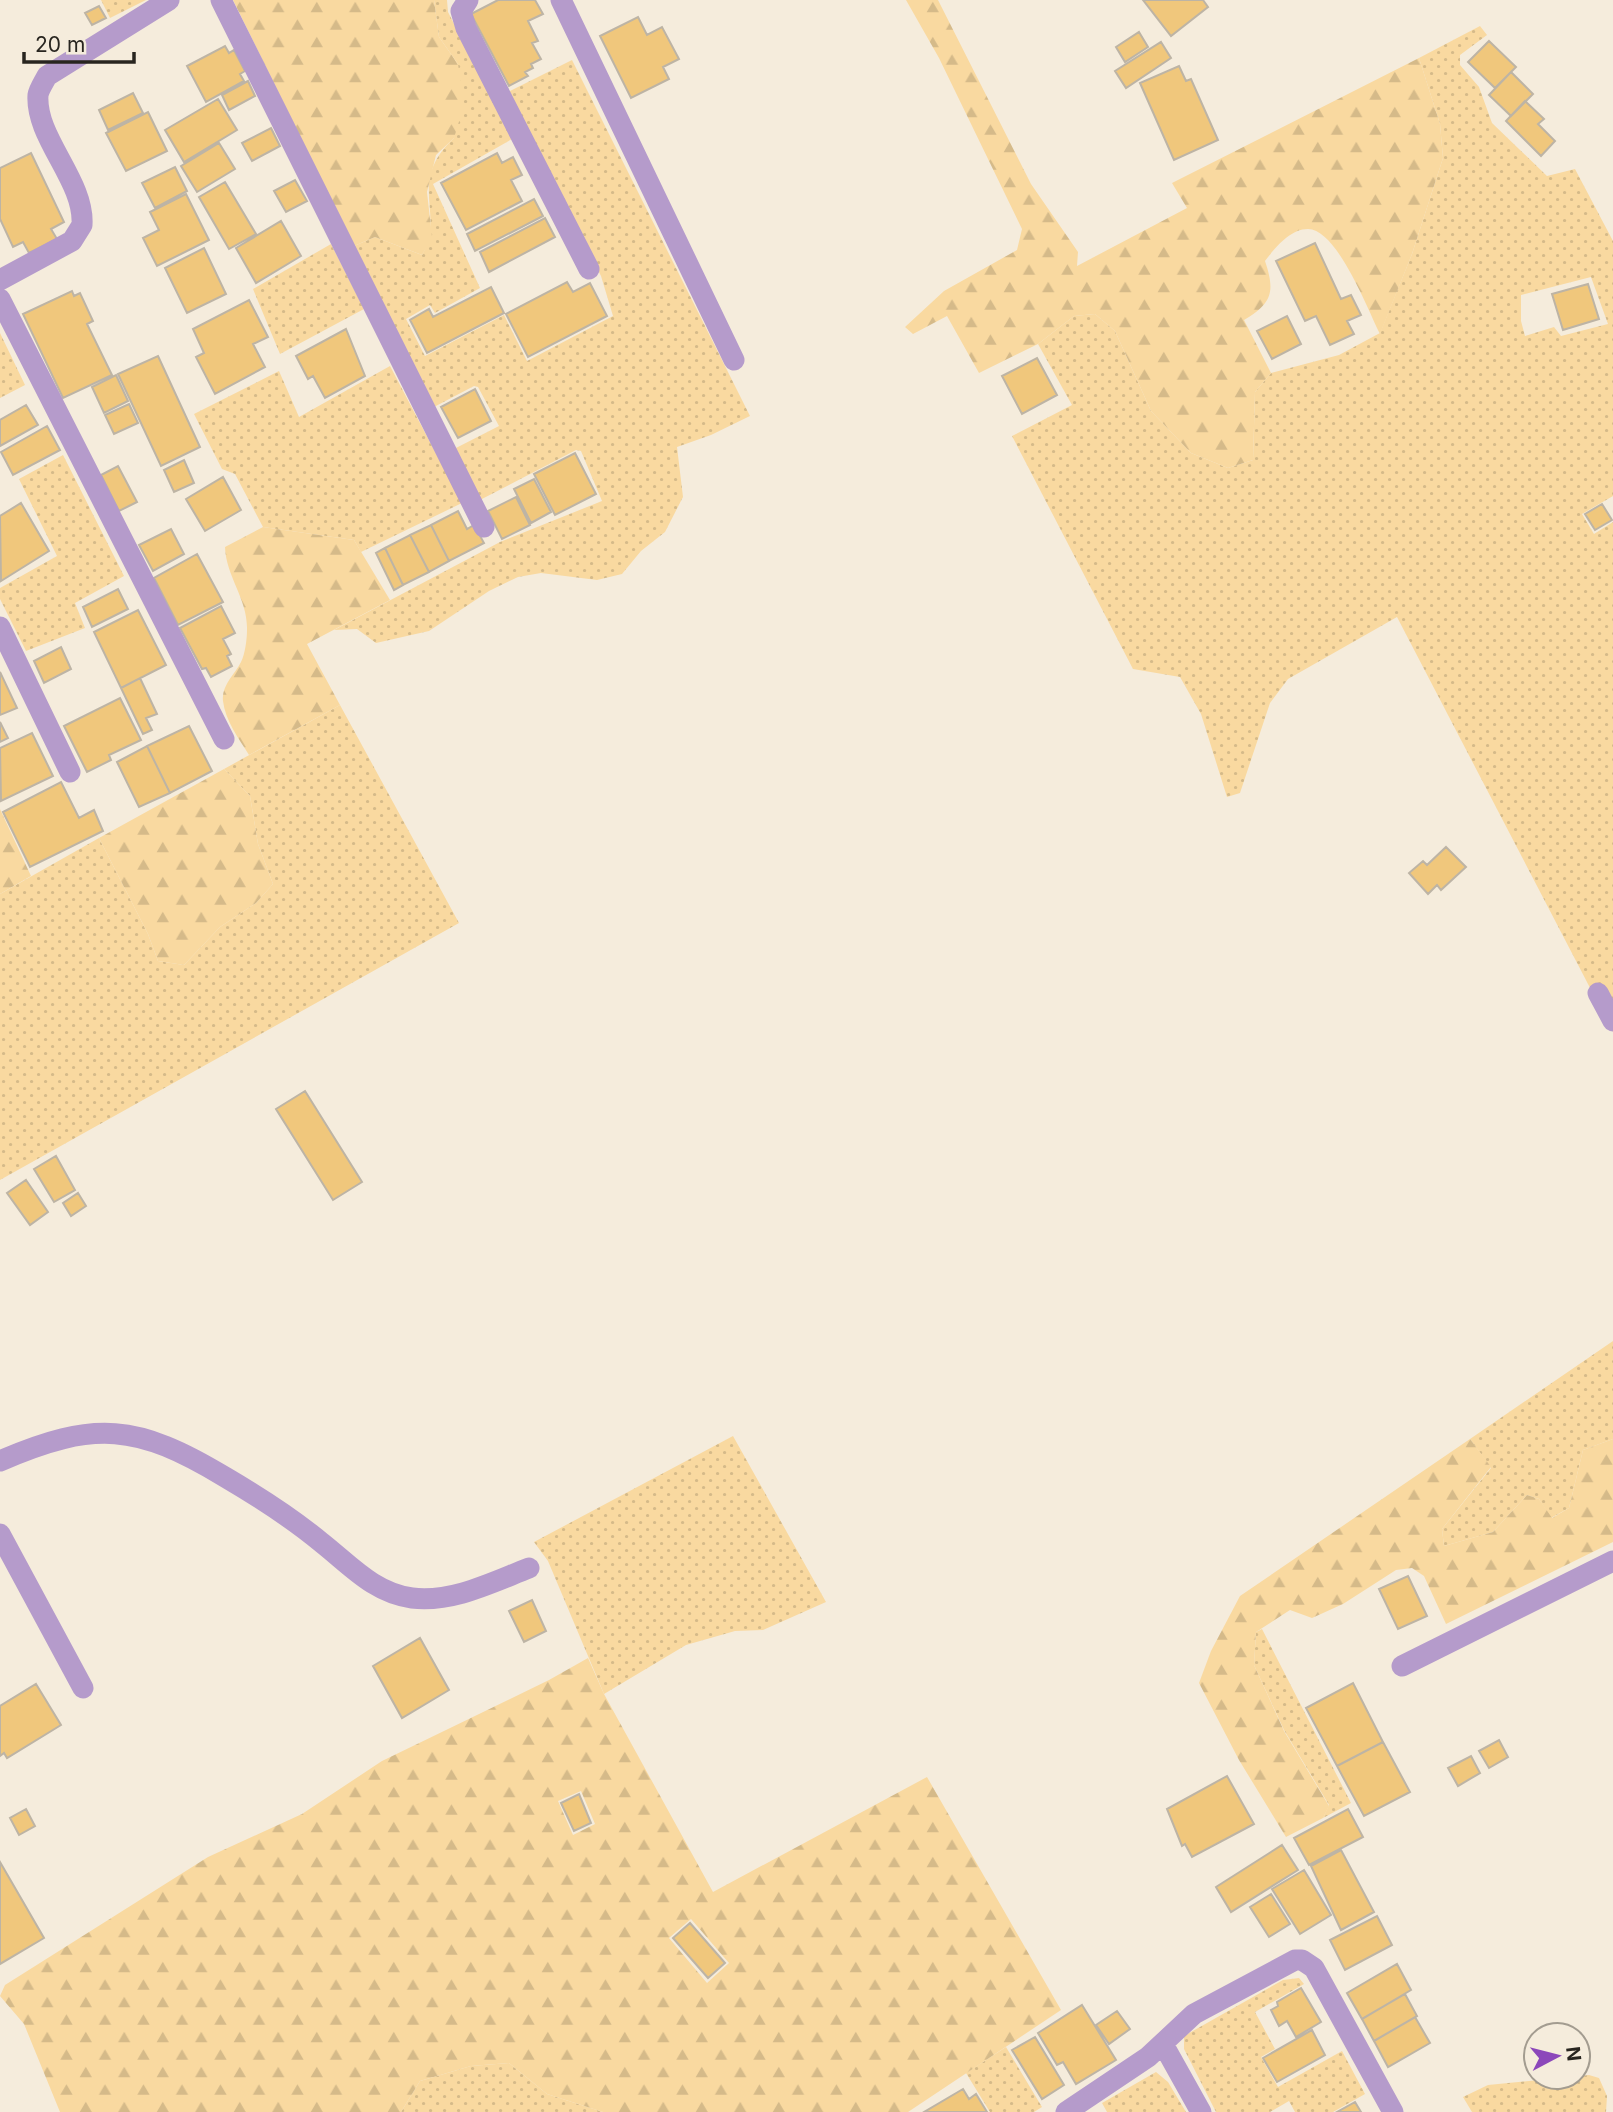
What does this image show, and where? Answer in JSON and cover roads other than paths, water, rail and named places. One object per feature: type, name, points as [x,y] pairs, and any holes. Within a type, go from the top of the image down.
[{"type":"street","points":[[221,0],[484,527]]},
{"type":"street","points":[[468,0],[461,11],[466,28],[589,269]]},
{"type":"street","points":[[561,0],[734,360]]},
{"type":"street","points":[[0,280],[72,241],[82,226],[78,200],[40,112],[38,93],[47,76],[165,1]]},
{"type":"street","points":[[0,299],[224,739]]},
{"type":"street","points":[[0,627],[70,772]]},
{"type":"street","points":[[1598,993],[1613,1021]]},
{"type":"street","points":[[0,1461],[46,1441],[72,1436],[125,1434],[163,1443],[271,1504],[367,1580],[409,1597],[426,1599],[454,1594],[530,1568]]},
{"type":"street","points":[[0,1534],[83,1688]]},
{"type":"street","points":[[1402,1666],[1613,1561]]},
{"type":"street","points":[[1066,2112],[1136,2066],[1194,2014],[1287,1961],[1302,1960],[1314,1968],[1393,2112]]},
{"type":"street","points":[[1163,2044],[1201,2112]]}]
